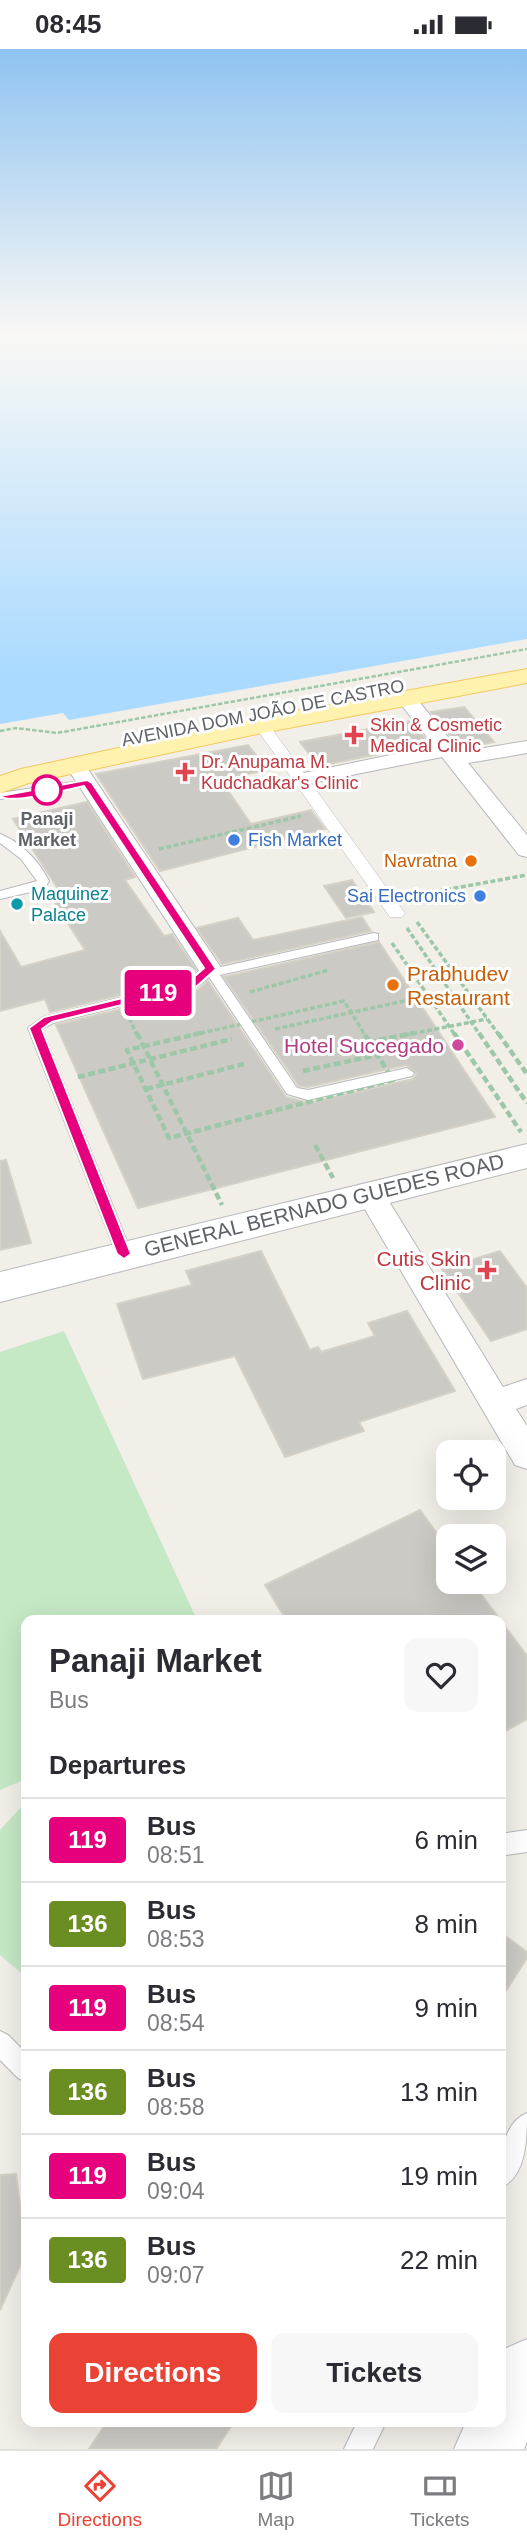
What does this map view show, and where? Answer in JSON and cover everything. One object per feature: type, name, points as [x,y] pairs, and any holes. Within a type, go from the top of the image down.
[{"type":"main road","name":"AVENIDA DOM JOÃO DE CASTRO","points":[[0,763],[406,686],[527,666]]},
{"type":"main road","name":"AVENIDA DOM JOÃO DE CASTRO","points":[[0,786],[21,777],[81,774],[262,725],[527,676]]},
{"type":"street","points":[[405,697],[527,850]]},
{"type":"street","points":[[262,725],[396,913]]},
{"type":"street","points":[[301,779],[450,755],[527,747]]},
{"type":"street","points":[[81,774],[207,971]]},
{"type":"street","name":"GENERAL BERNADO GUEDES ROAD","points":[[0,1287],[124,1254],[527,1156]]},
{"type":"street","points":[[358,1197],[512,1397],[527,1455]]},
{"type":"street","points":[[506,2413],[527,2372]]},
{"type":"street","points":[[488,2449],[499,2427]]},
{"type":"lane","points":[[0,796],[18,795],[81,774]]},
{"type":"lane","points":[[0,895],[40,886],[44,881],[18,849],[2,841]]},
{"type":"lane","points":[[124,1254],[35,1028],[48,1020],[192,984],[207,971],[374,937]]},
{"type":"lane","points":[[207,971],[292,1091],[308,1095],[407,1073]]},
{"type":"lane","points":[[506,1844],[527,1841]]},
{"type":"lane","points":[[0,2043],[21,2065]]},
{"type":"lane","points":[[506,2165],[527,2125]]},
{"type":"lane","points":[[358,2449],[369,2427]]},
{"type":"path","points":[[0,731],[16,728],[57,733],[527,649]]},
{"type":"path","points":[[134,854],[324,811]]},
{"type":"path","points":[[381,894],[422,894],[527,875]]},
{"type":"path","points":[[381,894],[400,899],[527,1074]]},
{"type":"path","points":[[396,913],[527,1103]]},
{"type":"path","points":[[390,941],[527,1140]]},
{"type":"path","points":[[121,1002],[233,1227]]},
{"type":"path","points":[[369,1042],[487,1019]]},
{"type":"path","points":[[300,1071],[378,1055]]},
{"type":"path","points":[[146,1089],[244,1064]]},
{"type":"path","points":[[315,1145],[358,1197]]},
{"type":"green space","points":[[64,1331],[195,1615],[21,1615],[21,1781],[0,1790],[0,1352]]},
{"type":"green space","points":[[21,1807],[21,1973],[0,1955],[0,1830]]},
{"type":"water","points":[[0,447],[527,447],[527,639],[69,720],[63,713],[0,724]]},
{"type":"building","points":[[464,707],[494,742],[460,748],[431,712]]},
{"type":"building","points":[[411,721],[429,744],[319,766],[300,742]]},
{"type":"building","points":[[248,745],[268,770],[220,779],[251,824],[311,810],[325,829],[160,871],[96,774]]},
{"type":"building","points":[[87,802],[135,877],[125,880],[164,936],[172,934],[196,970],[186,979],[50,1012],[45,999],[0,1011],[0,931],[21,967],[85,950],[50,895],[60,892],[13,819]]},
{"type":"building","points":[[352,880],[374,912],[346,918],[324,886]]},
{"type":"building","points":[[362,917],[371,931],[222,964],[197,928],[238,918],[253,940]]},
{"type":"building","points":[[379,942],[495,1117],[138,1208],[56,1025],[198,990],[208,981],[286,1097],[309,1103],[413,1079],[417,1073],[406,1065],[308,1087],[299,1086],[224,977]]},
{"type":"building","points":[[6,1160],[31,1243],[0,1250],[0,1161]]},
{"type":"building","points":[[261,1251],[310,1350],[318,1347],[321,1352],[375,1336],[368,1323],[407,1311],[455,1391],[359,1422],[364,1431],[285,1457],[235,1356],[143,1379],[117,1304],[192,1285],[186,1271]]},
{"type":"building","points":[[500,1251],[527,1288],[527,1329],[491,1341],[442,1269]]},
{"type":"building","points":[[420,1510],[436,1532],[436,1594],[481,1594],[497,1615],[283,1615],[265,1585]]},
{"type":"building","points":[[506,1628],[527,1656],[527,1719],[506,1731]]},
{"type":"building","points":[[506,1936],[527,1952],[527,1958],[506,1991]]},
{"type":"building","points":[[16,2174],[21,2214],[21,2264],[0,2310],[0,2175]]},
{"type":"building","points":[[104,2427],[231,2427],[216,2449],[89,2449]]},
{"type":"bus line","name":"119","points":[[0,796],[87,783],[210,969],[192,984],[48,1020],[35,1028],[124,1254]]},
{"type":"place","name":"Skin & Cosmetic Medical Clinic","points":[[354,735]]},
{"type":"place","name":"Dr. Anupama M. Kudchadkar's Clinic","points":[[185,772]]},
{"type":"place","name":"Panaji Market","points":[[47,790]]},
{"type":"place","name":"Fish Market","points":[[234,840]]},
{"type":"place","name":"Navratna","points":[[471,861]]},
{"type":"place","name":"Sai Electronics","points":[[480,896]]},
{"type":"place","name":"Maquinez Palace","points":[[17,904]]},
{"type":"place","name":"Prabhudev Restaurant","points":[[393,985]]},
{"type":"place","name":"Hotel Succegado","points":[[458,1045]]},
{"type":"place","name":"Cutis Skin Clinic","points":[[487,1270]]}]
